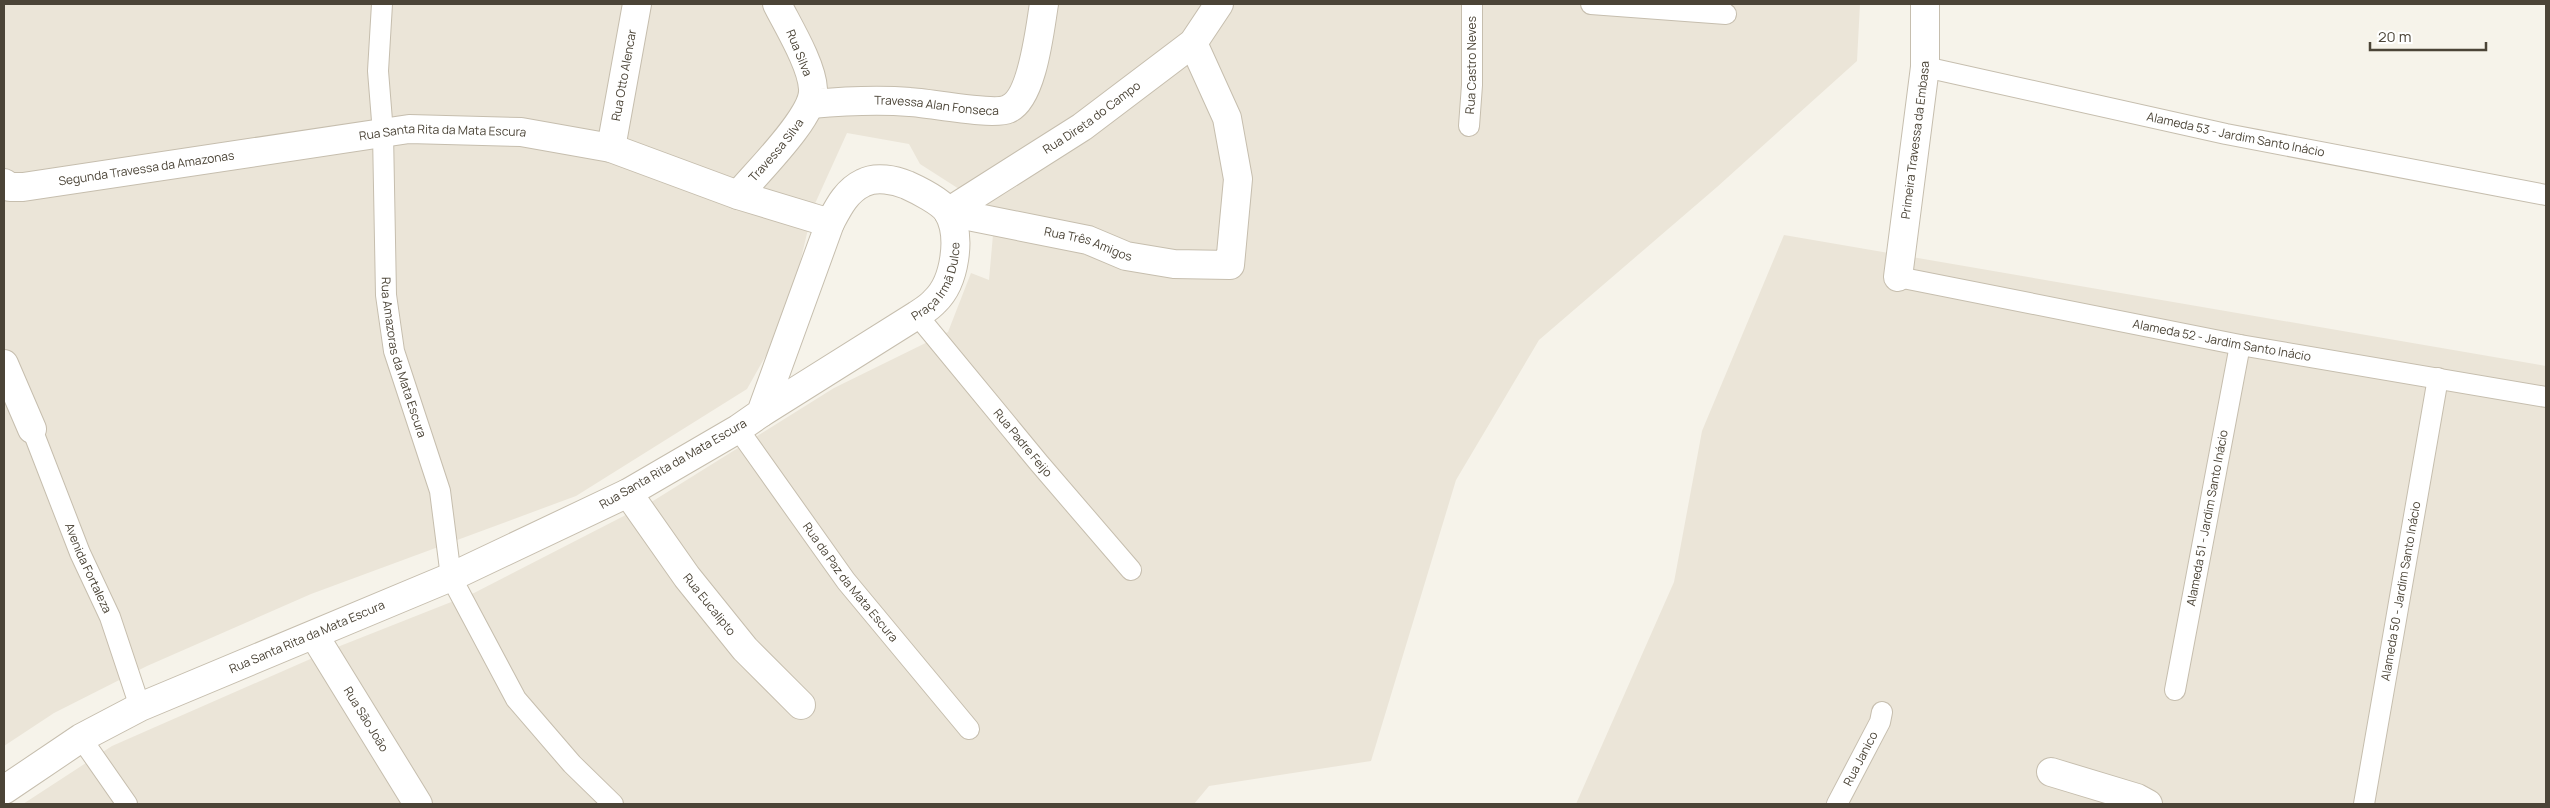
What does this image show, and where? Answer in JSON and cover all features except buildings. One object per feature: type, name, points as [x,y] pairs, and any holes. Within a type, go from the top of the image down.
[{"type":"street","name":"Rua Otto Alencar","points":[[611,148],[637,4]]},
{"type":"street","name":"Rua Silva","points":[[777,4],[808,72],[813,89],[811,104]]},
{"type":"street","name":"Travessa Alan Fonseca","points":[[811,104],[857,100],[909,101],[994,111],[1009,109],[1018,100],[1028,83],[1038,46],[1044,4]]},
{"type":"street","name":"Rua Direta do Campo","points":[[948,212],[1082,127],[1193,43],[1220,4]]},
{"type":"street","name":"Primeira Travessa da Embasa","points":[[1898,277],[1925,67],[1925,4]]},
{"type":"street","name":"Rua Três Amigos","points":[[948,212],[1088,240],[1126,256],[1174,264],[1230,265],[1238,179],[1227,118],[1193,43]]},
{"type":"street","name":"Travessa Silva","points":[[738,195],[801,122],[811,104]]},
{"type":"street","name":"Rua Santa Rita da Mata Escura","points":[[4,790],[81,738],[140,707],[451,577],[628,493],[738,429],[761,413],[830,223],[738,195],[611,148],[521,132],[409,130],[283,148]]},
{"type":"street","name":"Segunda Travessa da Amazonas","points":[[7,185],[23,188],[283,148]]},
{"type":"street","points":[[830,223],[844,197],[864,182],[893,179],[921,191],[948,212]]},
{"type":"street","name":"Praça Irmã Dulce","points":[[761,413],[917,315],[936,301],[947,284],[955,260],[955,238],[948,212]]},
{"type":"street","points":[[4,364],[32,430]]},
{"type":"street","name":"Rua Eucalipto","points":[[628,493],[687,577],[745,649],[801,705]]},
{"type":"street","name":"Rua São João","points":[[314,635],[418,804]]},
{"type":"street","points":[[2051,772],[2137,798],[2148,804]]},
{"type":"lane","name":"Rua Amazoras da Mata Escura","points":[[382,4],[378,71],[383,133],[386,295],[394,351],[440,491],[451,577]]},
{"type":"lane","name":"Rua Castro Neves","points":[[1468,126],[1472,85],[1472,4]]},
{"type":"lane","points":[[1591,4],[1726,14]]},
{"type":"lane","name":"Alameda 53 - Jardim Santo Inácio","points":[[1925,67],[2226,134],[2546,195]]},
{"type":"lane","name":"Alameda 52 - Jardim Santo Inácio","points":[[1898,277],[2240,345],[2546,397]]},
{"type":"lane","name":"Rua Padre Feijo","points":[[917,315],[1130,570]]},
{"type":"lane","name":"Alameda 51 - Jardim Santo Inácio","points":[[2175,690],[2240,345]]},
{"type":"lane","name":"Alameda 50 - Jardim Santo Inácio","points":[[2364,804],[2438,378]]},
{"type":"lane","name":"Rua da Paz da Mata Escura","points":[[738,429],[846,581],[969,729]]},
{"type":"lane","name":"Avenida Fortaleza","points":[[32,430],[80,553],[110,617],[140,707]]},
{"type":"lane","points":[[451,577],[516,699],[572,764],[612,804]]},
{"type":"lane","name":"Rua Janico","points":[[1838,804],[1880,722],[1882,712]]},
{"type":"lane","points":[[81,738],[127,804]]},
{"type":"shaded area","points":[[4,4],[1860,4],[1857,61],[1717,187],[1539,340],[1456,480],[1371,761],[1209,786],[1194,804],[23,804],[112,746],[340,646],[474,593],[653,501],[834,388],[948,332],[971,273],[989,280],[995,212],[920,164],[909,144],[847,133],[813,208],[787,318],[747,389],[576,496],[311,594],[147,666],[54,713],[4,746]]},
{"type":"shaded area","points":[[1784,235],[2546,366],[2546,804],[1576,804],[1674,582],[1702,431]]}]
